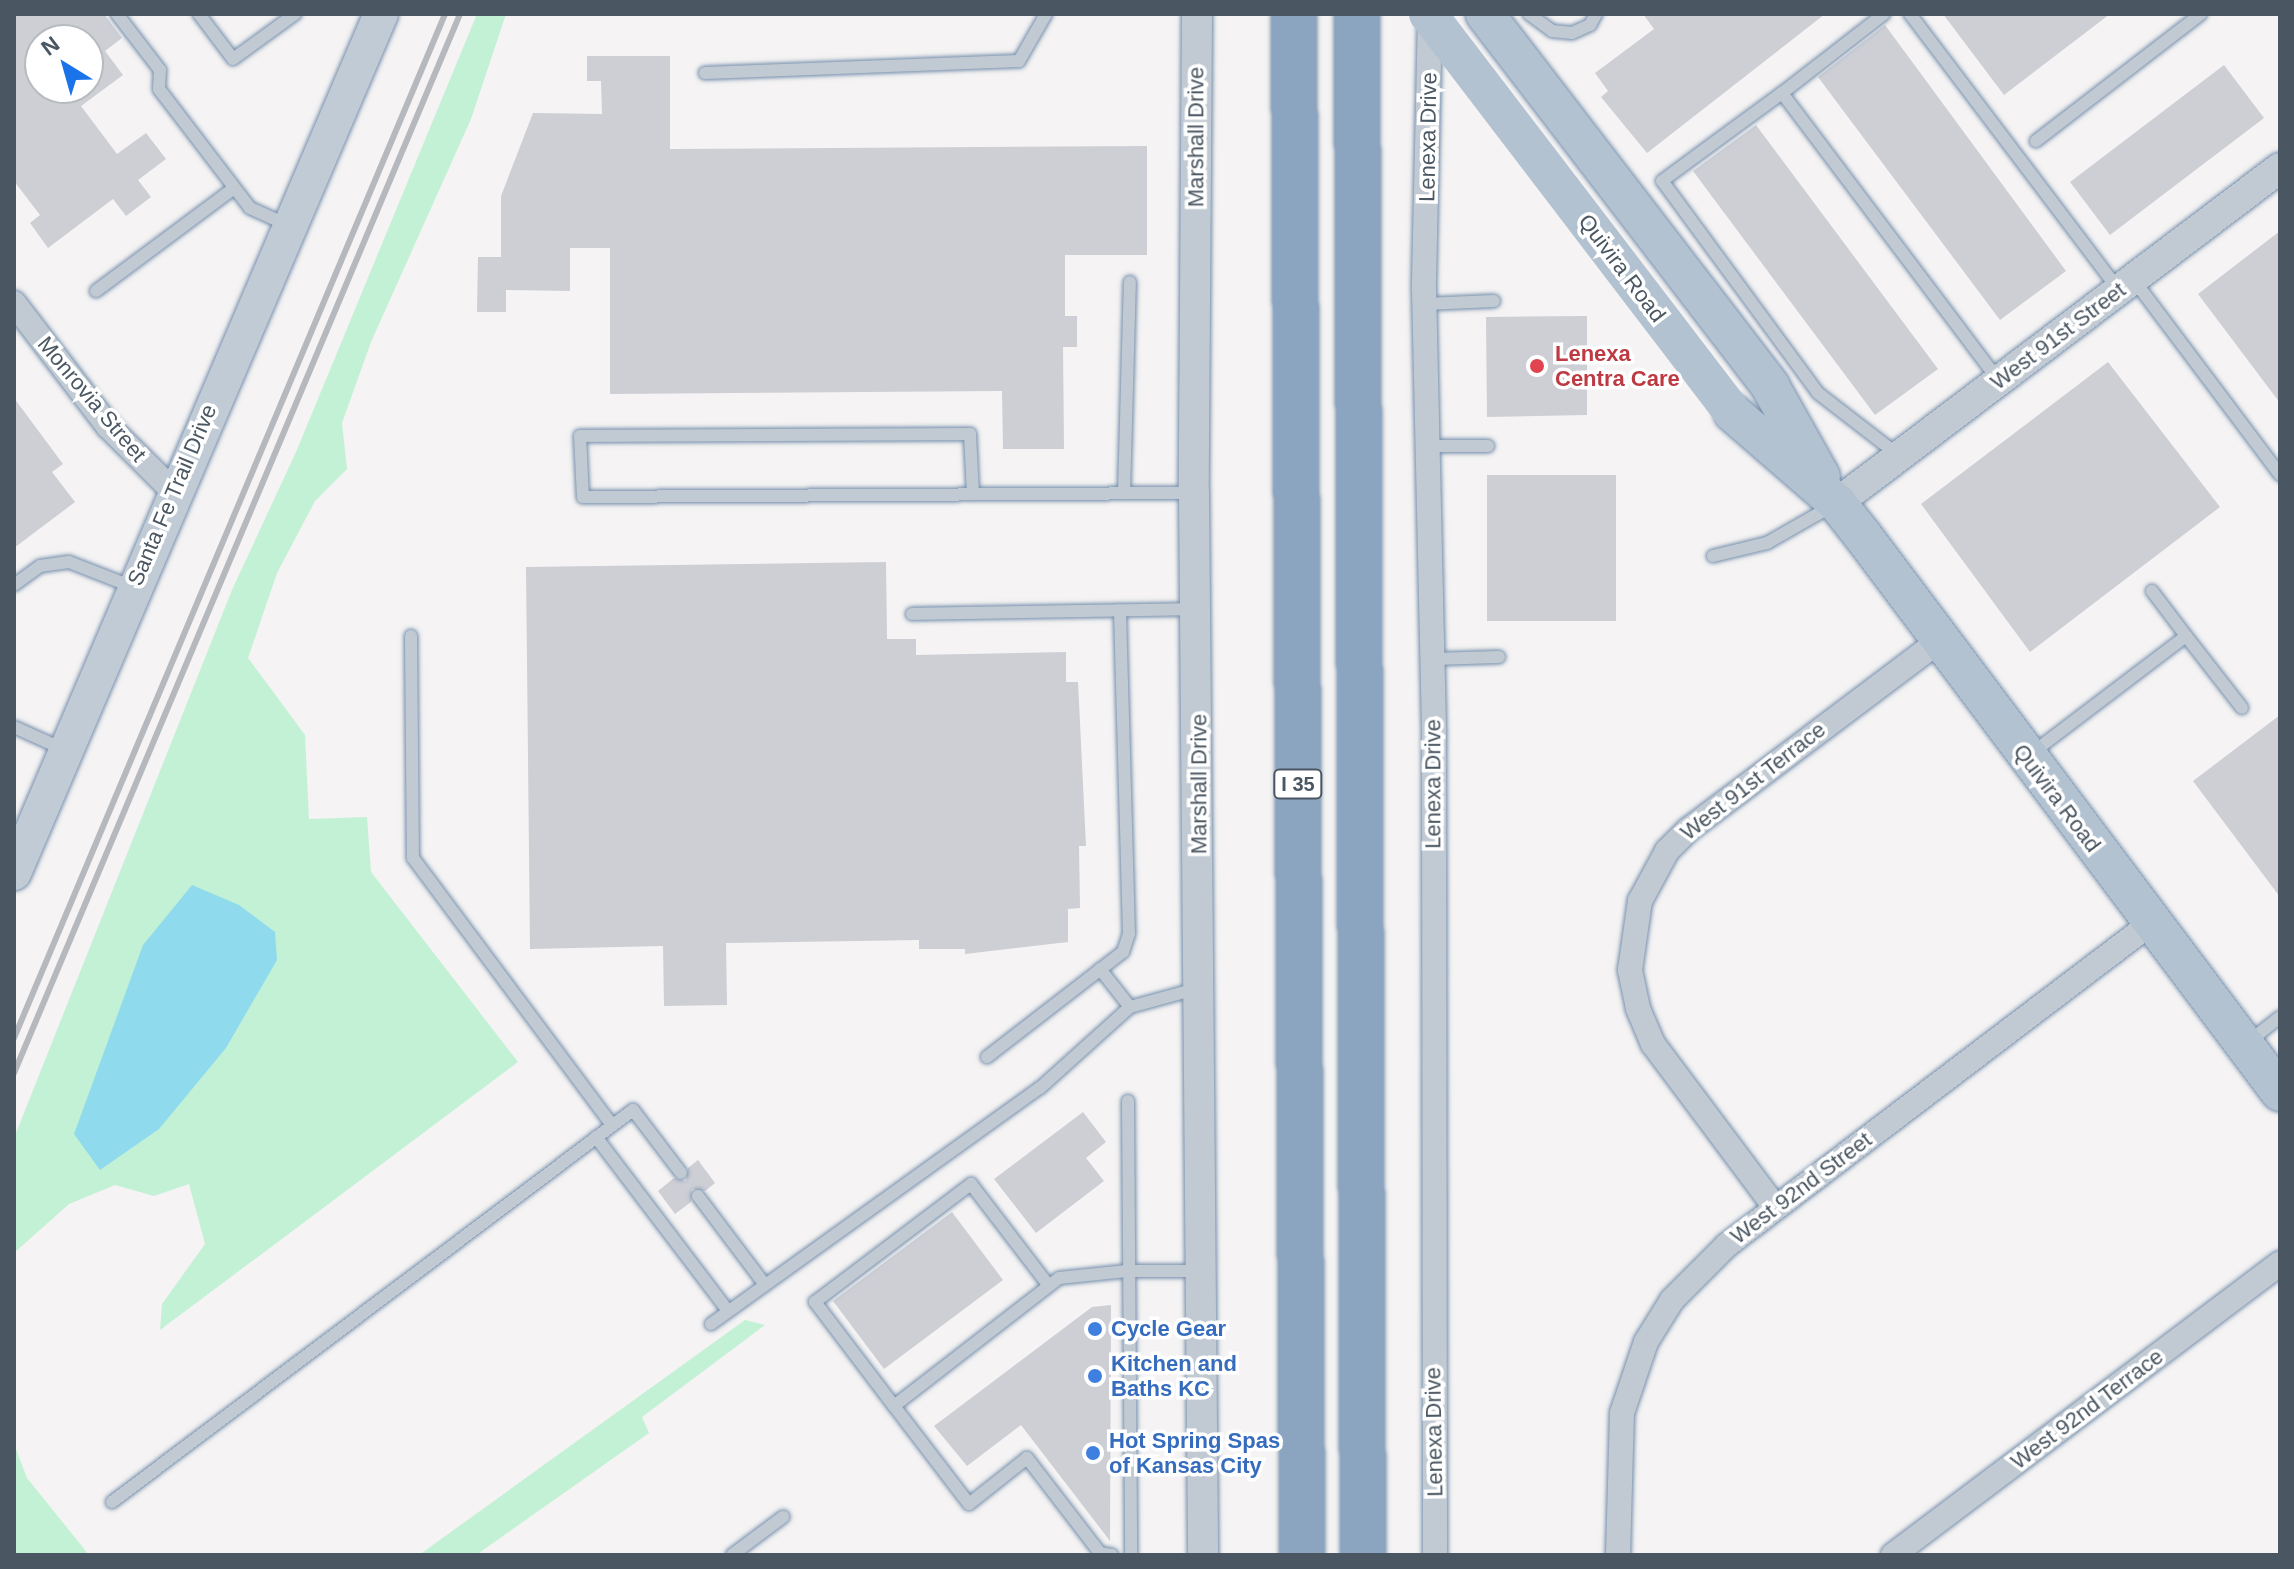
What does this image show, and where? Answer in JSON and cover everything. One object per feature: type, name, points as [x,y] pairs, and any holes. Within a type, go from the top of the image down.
[{"type":"highway","name":"I 35","points":[[1294,14],[1302,1555]]},
{"type":"highway","points":[[1357,14],[1363,1555]]},
{"type":"main road","name":"Santa Fe Trail Drive","points":[[334,118],[371,14]]},
{"type":"main road","name":"Santa Fe Trail Drive","points":[[14,873],[173,491],[381,14]]},
{"type":"main road","name":"Quivira Road","points":[[1429,14],[1733,413],[1837,503]]},
{"type":"main road","name":"Quivira Road","points":[[1485,14],[1770,386],[1837,503],[2280,1092]]},
{"type":"street","name":"Marshall Drive","points":[[1197,14],[1194,493],[1198,609],[1203,1555]]},
{"type":"street","name":"Lenexa Drive","points":[[1429,14],[1425,304],[1432,659],[1435,1555]]},
{"type":"street","name":"West 91st Street","points":[[1837,503],[2280,168]]},
{"type":"street","name":"Monrovia Street","points":[[14,303],[108,426],[173,491]]},
{"type":"street","name":"West 91st Terrace","points":[[1775,1207],[1653,1044],[1638,1008],[1630,970],[1640,901],[1667,851],[1688,830],[1939,641]]},
{"type":"street","name":"West 92nd Street","points":[[1618,1555],[1619,1437],[1628,1388],[1646,1342],[1701,1267],[1775,1207],[2151,923]]},
{"type":"street","name":"West 92nd Terrace","points":[[1893,1555],[2280,1263]]},
{"type":"lane","points":[[117,14],[160,70],[159,89],[250,208],[288,225]]},
{"type":"lane","points":[[199,14],[233,59],[295,14]]},
{"type":"lane","points":[[705,73],[1019,61],[1046,14]]},
{"type":"lane","points":[[1529,14],[1552,31],[1572,33],[1590,25],[1596,14]]},
{"type":"lane","points":[[1884,14],[1662,181],[1818,393],[1899,456]]},
{"type":"lane","points":[[1910,14],[2280,475]]},
{"type":"lane","points":[[2036,141],[2201,14]]},
{"type":"lane","points":[[1782,93],[1999,381]]},
{"type":"lane","points":[[96,291],[234,188]]},
{"type":"lane","points":[[1124,493],[1130,282]]},
{"type":"lane","points":[[1425,304],[1494,301]]},
{"type":"lane","points":[[973,494],[970,434],[580,436],[583,497],[1194,493]]},
{"type":"lane","points":[[1427,446],[1488,446]]},
{"type":"lane","points":[[1713,556],[1767,543],[1837,503]]},
{"type":"lane","points":[[14,585],[40,566],[69,562],[133,587]]},
{"type":"lane","points":[[2152,591],[2242,708]]},
{"type":"lane","points":[[912,614],[1198,609]]},
{"type":"lane","points":[[987,1057],[1123,952],[1129,934],[1120,610]]},
{"type":"lane","points":[[411,636],[413,858],[612,1125]]},
{"type":"lane","points":[[2026,758],[2186,636]]},
{"type":"lane","points":[[1432,659],[1499,657]]},
{"type":"lane","points":[[14,727],[65,750]]},
{"type":"lane","points":[[1100,969],[1130,1007]]},
{"type":"lane","points":[[711,1324],[1040,1088],[1130,1007],[1200,988]]},
{"type":"lane","points":[[2244,1045],[2280,1017]]},
{"type":"lane","points":[[1128,1101],[1131,1555]]},
{"type":"lane","points":[[112,1502],[633,1110],[681,1173]]},
{"type":"lane","points":[[596,1137],[728,1311]]},
{"type":"lane","points":[[1049,1286],[971,1184],[815,1302],[969,1504],[1027,1458],[1100,1553],[1112,1555]]},
{"type":"lane","points":[[698,1196],[765,1285]]},
{"type":"lane","points":[[894,1406],[1059,1278],[1127,1271],[1201,1271]]},
{"type":"lane","points":[[732,1555],[783,1517]]},
{"type":"green space","points":[[477,14],[506,14],[471,119],[371,342],[342,423],[347,469],[315,501],[277,573],[248,658],[305,735],[309,819],[367,817],[371,872],[518,1062],[160,1330],[162,1304],[205,1244],[189,1184],[154,1196],[115,1185],[69,1204],[14,1253],[14,1138],[232,590],[296,452]]},
{"type":"green space","points":[[745,1320],[765,1325],[642,1417],[649,1433],[476,1555],[419,1555]]},
{"type":"green space","points":[[14,1444],[27,1478],[89,1555],[14,1555]]},
{"type":"water","points":[[192,885],[239,905],[275,932],[277,960],[226,1048],[159,1129],[100,1170],[74,1134],[143,945]]},
{"type":"building","points":[[14,14],[104,14],[122,38],[105,51],[123,75],[104,89],[104,24],[24,24],[24,104],[84,104],[81,106],[117,154],[146,133],[166,159],[138,180],[151,197],[126,216],[113,199],[48,248],[30,223],[40,215],[14,181]]},
{"type":"building","points":[[1643,14],[1825,14],[1647,153],[1601,97],[1608,91],[1595,73],[1654,29]]},
{"type":"building","points":[[1943,14],[2110,14],[2004,95]]},
{"type":"building","points":[[1885,25],[2066,271],[2000,320],[1818,77]]},
{"type":"building","points":[[587,56],[670,56],[670,149],[1147,146],[1147,255],[1065,255],[1065,316],[1077,316],[1077,347],[1063,347],[1064,449],[1003,449],[1002,391],[610,394],[610,248],[570,248],[570,291],[506,290],[506,312],[477,312],[478,257],[501,257],[501,196],[533,113],[602,114],[601,81],[587,81]]},
{"type":"building","points":[[2224,65],[2264,118],[2110,235],[2070,182]]},
{"type":"building","points":[[1756,125],[1938,369],[1875,415],[1693,171]]},
{"type":"building","points":[[2280,231],[2280,403],[2198,294]]},
{"type":"building","name":"Lenexa Centra Care","points":[[1587,316],[1587,415],[1487,417],[1486,317]]},
{"type":"building","points":[[2108,362],[2220,507],[2030,652],[1921,504]]},
{"type":"building","points":[[14,398],[63,464],[52,472],[75,502],[14,548]]},
{"type":"building","points":[[1487,475],[1616,475],[1616,621],[1487,621]]},
{"type":"building","points":[[886,562],[887,639],[916,639],[916,655],[1066,652],[1066,682],[1078,682],[1086,846],[1079,846],[1080,908],[1068,909],[1068,942],[965,954],[965,949],[919,949],[919,940],[726,943],[727,1005],[664,1006],[663,946],[530,949],[526,567]]},
{"type":"building","points":[[2280,715],[2280,897],[2193,781]]},
{"type":"building","points":[[1083,1112],[1106,1142],[1086,1158],[1104,1181],[1036,1233],[994,1179]]},
{"type":"building","points":[[698,1160],[715,1183],[705,1191],[692,1189],[691,1202],[675,1214],[658,1191],[674,1178],[686,1181],[688,1168]]},
{"type":"building","points":[[952,1212],[1003,1280],[884,1369],[833,1301]]},
{"type":"building","points":[[1111,1305],[1110,1541],[1021,1425],[967,1466],[934,1426],[1092,1307]]},
{"type":"railway","points":[[14,1038],[445,14]]},
{"type":"railway","points":[[14,1073],[460,14]]},
{"type":"place","name":"Lenexa Centra Care","points":[[1537,366]]},
{"type":"place","name":"Cycle Gear","points":[[1095,1329]]},
{"type":"place","name":"Kitchen and Baths KC","points":[[1095,1376]]},
{"type":"place","name":"Hot Spring Spas of Kansas City","points":[[1093,1453]]}]
